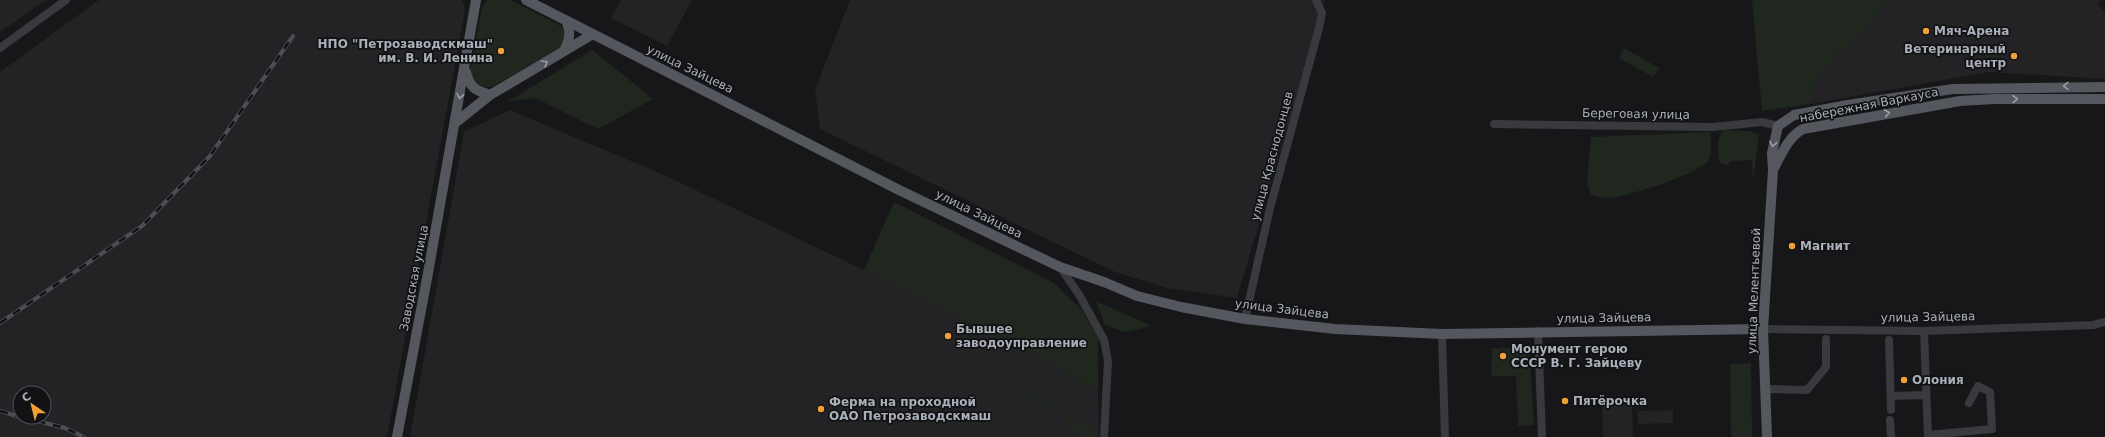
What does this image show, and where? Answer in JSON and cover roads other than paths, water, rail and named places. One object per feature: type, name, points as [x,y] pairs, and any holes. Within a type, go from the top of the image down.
[{"type":"main road","name":"Заводская улица","points":[[397,437],[465,70],[476,0]]},
{"type":"main road","name":"улица Зайцева","points":[[526,0],[899,190],[1060,267],[1104,282],[1136,296],[1181,307],[1245,319],[1335,329],[1442,334],[1538,331],[1763,329]]},
{"type":"main road","points":[[564,52],[570,38],[570,30],[566,20]]},
{"type":"main road","points":[[455,123],[490,95],[593,34]]},
{"type":"main road","points":[[465,70],[469,84],[481,92],[490,95]]},
{"type":"main road","name":"набережная Варкауса","points":[[1782,123],[1794,115],[1953,89],[2105,87]]},
{"type":"main road","name":"набережная Варкауса","points":[[1773,170],[1786,146],[1794,136],[1803,129],[1960,101],[2105,99]]},
{"type":"main road","points":[[1782,123],[1783,135],[1794,136]]},
{"type":"main road","points":[[1773,170],[1772,153],[1782,123]]},
{"type":"main road","name":"улица Мелентьевой","points":[[1767,437],[1763,329],[1773,170]]},
{"type":"street","points":[[0,48],[66,0]]},
{"type":"street","name":"улица Краснодонцев","points":[[1245,319],[1270,208],[1319,28],[1322,13],[1316,0]]},
{"type":"street","name":"Береговая улица","points":[[1494,124],[1713,127],[1762,122],[1782,123]]},
{"type":"street","points":[[1060,267],[1080,296],[1104,340],[1108,361],[1104,437]]},
{"type":"street","name":"улица Зайцева","points":[[1763,329],[1924,331],[2093,325],[2105,322]]},
{"type":"street","points":[[1538,331],[1542,437]]},
{"type":"street","points":[[1924,331],[1928,436],[1992,429],[1990,392],[1978,386],[1969,403]]},
{"type":"street","points":[[1442,334],[1445,437]]},
{"type":"street","points":[[1766,390],[1807,390],[1826,367],[1826,340]]},
{"type":"street","points":[[1889,340],[1891,410]]},
{"type":"street","points":[[1890,396],[1926,395]]},
{"type":"street","points":[[1890,420],[1890,437]]},
{"type":"railway","points":[[0,323],[142,226],[210,156],[293,36]]},
{"type":"railway","points":[[0,411],[12,415]]},
{"type":"railway","points":[[52,425],[65,428],[84,437]]},
{"type":"place","name":"Мяч-Арена","points":[[1926,31]]},
{"type":"place","name":"НПО \"Петрозаводскмаш\" им. В. И. Ленина","points":[[501,51]]},
{"type":"place","name":"Ветеринарный центр","points":[[2014,56]]},
{"type":"place","name":"Магнит","points":[[1792,246]]},
{"type":"place","name":"Бывшее заводоуправление","points":[[948,336]]},
{"type":"place","name":"Монумент герою СССР В. Г. Зайцеву","points":[[1503,356]]},
{"type":"place","name":"Олония","points":[[1904,380]]},
{"type":"place","name":"Пятёрочка","points":[[1565,401]]},
{"type":"place","name":"Ферма на проходной ОАО Петрозаводскмаш","points":[[821,409]]}]
